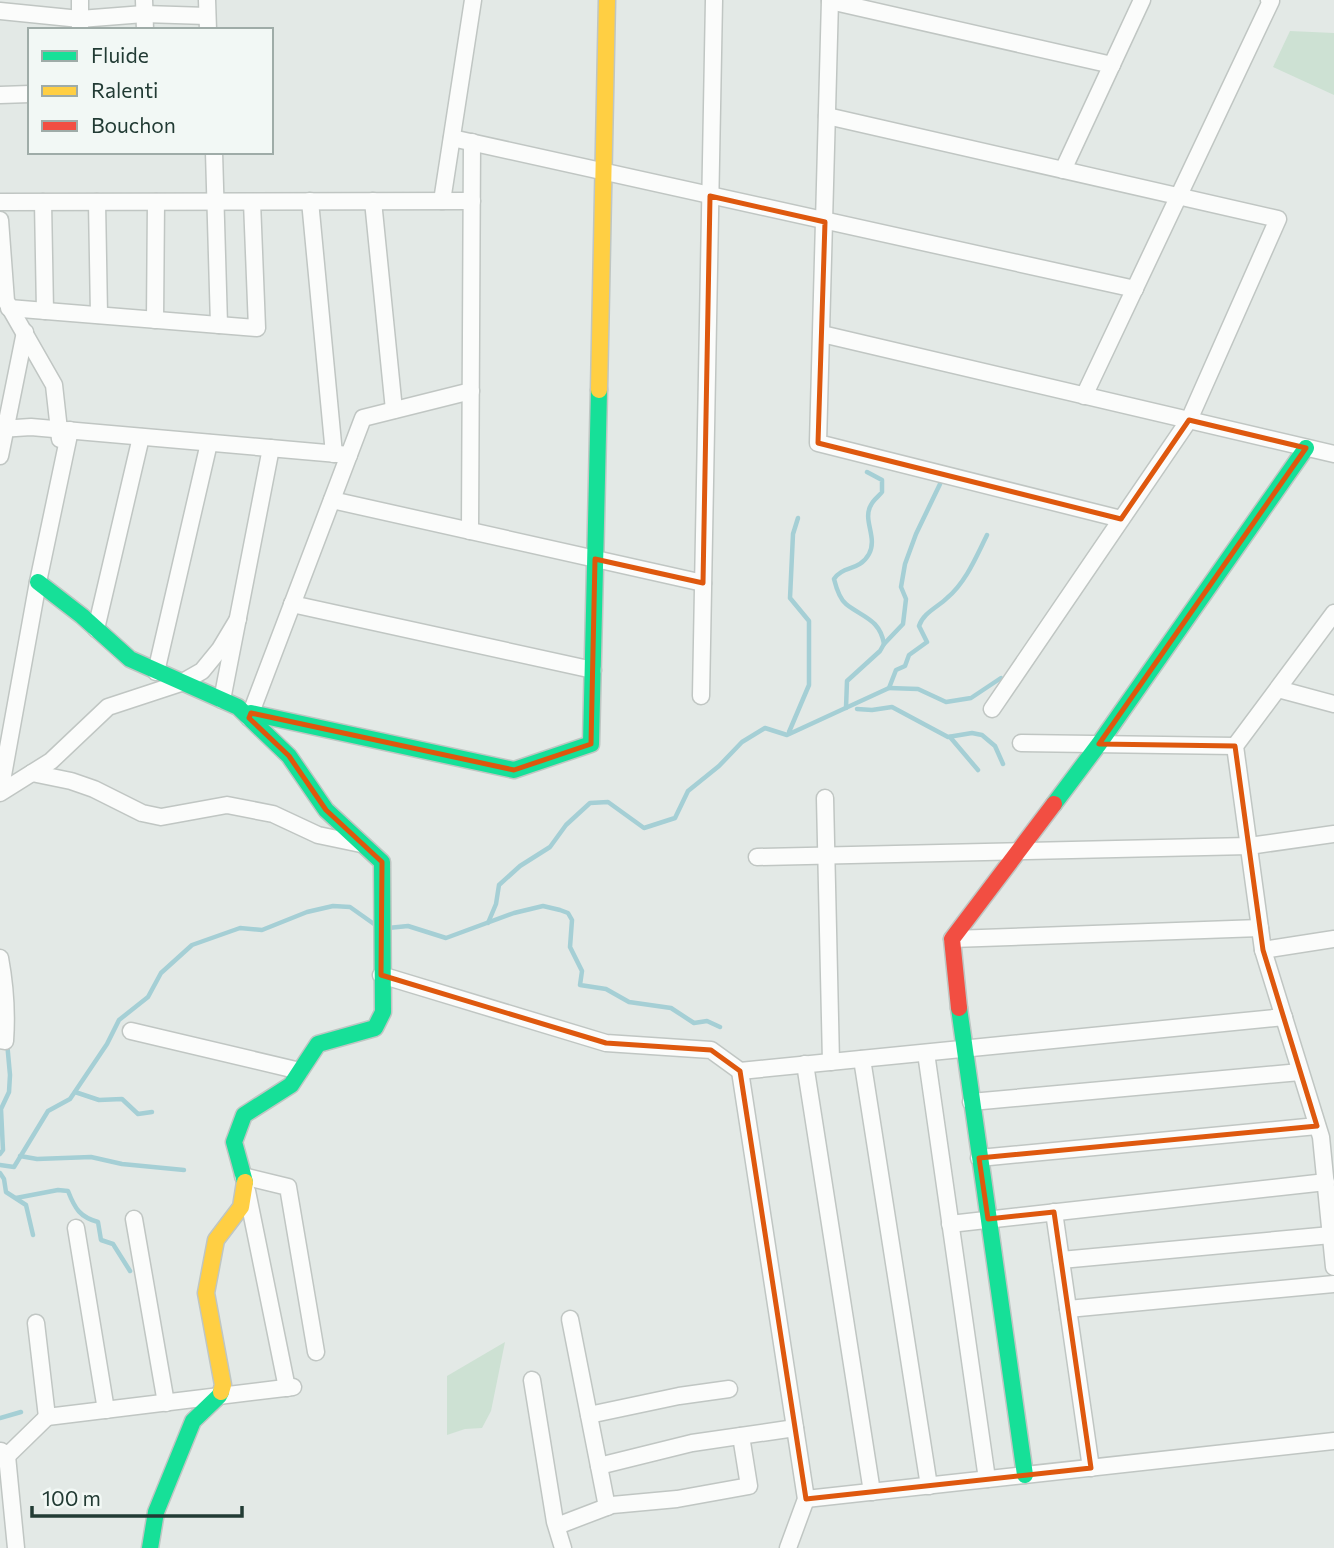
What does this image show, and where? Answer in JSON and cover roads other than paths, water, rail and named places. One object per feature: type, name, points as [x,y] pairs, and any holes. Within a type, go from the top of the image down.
[{"type":"street","points":[[80,0],[80,24]]},
{"type":"street","points":[[442,201],[474,0]]},
{"type":"street","points":[[250,715],[514,770],[591,744],[607,0]]},
{"type":"street","points":[[701,696],[714,0]]},
{"type":"street","points":[[1112,65],[830,0],[818,443],[1121,519]]},
{"type":"street","points":[[1063,170],[1142,0]]},
{"type":"street","points":[[1084,396],[1271,1],[1269,0]]},
{"type":"street","points":[[0,11],[80,24],[144,14],[207,15]]},
{"type":"street","points":[[0,95],[28,94]]},
{"type":"street","points":[[827,116],[1278,219],[1189,421],[992,709]]},
{"type":"street","points":[[452,138],[1135,289]]},
{"type":"street","points":[[470,531],[472,142]]},
{"type":"street","points":[[214,154],[219,325]]},
{"type":"street","points":[[250,715],[332,499],[341,455],[310,201]]},
{"type":"street","points":[[373,201],[394,410]]},
{"type":"street","points":[[0,202],[472,201]]},
{"type":"street","points":[[43,202],[45,311]]},
{"type":"street","points":[[97,202],[99,315]]},
{"type":"street","points":[[155,320],[156,202]]},
{"type":"street","points":[[9,308],[257,328],[252,202]]},
{"type":"street","points":[[0,220],[6,301],[54,385],[64,430],[63,462],[38,582],[8,694],[0,792]]},
{"type":"street","points":[[0,456],[3,429],[25,332]]},
{"type":"street","points":[[822,334],[1334,454]]},
{"type":"street","points":[[341,455],[363,418],[471,391]]},
{"type":"street","points":[[3,429],[31,427],[341,455]]},
{"type":"street","points":[[96,629],[141,437]]},
{"type":"street","points":[[156,671],[209,443]]},
{"type":"street","points":[[222,700],[271,448]]},
{"type":"street","points":[[1025,1475],[971,1102],[952,939],[1099,744],[1306,448]]},
{"type":"street","points":[[332,499],[703,583]]},
{"type":"street","points":[[16,1548],[3,1454],[47,1417],[290,1388],[234,1142],[244,1115],[291,1085],[318,1044],[375,1028],[383,1012],[382,862],[326,810],[289,756],[250,715],[238,707],[130,659],[38,582]]},
{"type":"street","points":[[292,604],[593,670]]},
{"type":"street","points":[[1334,613],[1235,746],[1263,950],[1323,1152],[1334,1267]]},
{"type":"street","points":[[0,792],[51,761],[108,707],[181,683],[202,671],[220,649],[238,619]]},
{"type":"street","points":[[1278,689],[1334,704]]},
{"type":"street","points":[[1021,743],[1235,746]]},
{"type":"street","points":[[32,773],[94,789],[142,813],[161,817],[227,805],[273,814],[318,835],[364,845]]},
{"type":"street","points":[[825,797],[831,1062]]},
{"type":"street","points":[[757,857],[1249,846],[1334,834]]},
{"type":"street","points":[[952,939],[1260,928]]},
{"type":"street","points":[[1263,950],[1334,939]]},
{"type":"street","points":[[0,958],[6,1027],[5,1041],[0,1040]]},
{"type":"street","points":[[381,975],[606,1043],[711,1051],[740,1071],[1284,1017]]},
{"type":"street","points":[[131,1031],[300,1071]]},
{"type":"street","points":[[926,1052],[987,1479]]},
{"type":"street","points":[[862,1059],[929,1486]]},
{"type":"street","points":[[805,1064],[872,1492]]},
{"type":"street","points":[[740,1071],[806,1499],[788,1548]]},
{"type":"street","points":[[971,1102],[1300,1072]]},
{"type":"street","points":[[979,1158],[1317,1126]]},
{"type":"street","points":[[244,1180],[288,1187],[316,1352]]},
{"type":"street","points":[[150,1548],[156,1512],[194,1420],[219,1396],[223,1385],[206,1293],[216,1240],[241,1207],[244,1180]]},
{"type":"street","points":[[950,1224],[1326,1182]]},
{"type":"street","points":[[1054,1212],[1091,1468]]},
{"type":"street","points":[[134,1219],[166,1403]]},
{"type":"street","points":[[76,1228],[106,1410]]},
{"type":"street","points":[[1061,1260],[1331,1236]]},
{"type":"street","points":[[1068,1309],[1334,1284]]},
{"type":"street","points":[[570,1320],[607,1507]]},
{"type":"street","points":[[36,1322],[47,1417]]},
{"type":"street","points":[[532,1380],[556,1526],[563,1548]]},
{"type":"street","points":[[589,1415],[679,1396],[729,1389]]},
{"type":"street","points":[[599,1466],[692,1443],[795,1428]]},
{"type":"street","points":[[556,1526],[607,1507],[677,1499],[749,1486],[741,1436]]},
{"type":"street","points":[[806,1499],[1334,1441]]},
{"type":"waterway","points":[[846,708],[847,681],[880,651],[884,644],[879,629],[844,602],[834,579],[842,572],[861,564],[871,548],[868,517],[873,501],[882,492],[882,480],[867,472]]},
{"type":"waterway","points":[[884,644],[903,624],[906,599],[901,587],[905,564],[940,484]]},
{"type":"waterway","points":[[789,732],[809,685],[809,621],[790,598],[793,534],[798,518]]},
{"type":"waterway","points":[[488,923],[496,904],[499,885],[520,866],[550,847],[566,825],[590,803],[608,802],[644,828],[675,818],[688,791],[719,766],[742,742],[765,728],[787,735],[889,688],[896,670],[905,666],[909,655],[927,642],[919,626],[921,621],[960,584],[987,535]]},
{"type":"waterway","points":[[889,688],[918,689],[946,702],[971,698],[1001,678]]},
{"type":"waterway","points":[[857,709],[892,707],[948,737],[972,733],[982,735],[995,746],[1003,764]]},
{"type":"waterway","points":[[950,737],[978,770]]},
{"type":"waterway","points":[[0,1165],[14,1167],[48,1111],[70,1099],[107,1044],[119,1020],[148,997],[161,973],[192,945],[240,928],[262,930],[307,912],[333,906],[350,907],[374,924]]},
{"type":"waterway","points":[[388,928],[408,926],[446,938],[514,913],[543,906],[560,910],[568,913],[572,920],[570,947],[582,971],[580,985],[606,989],[629,1002],[671,1008],[694,1023],[707,1021],[720,1027]]},
{"type":"waterway","points":[[0,1154],[3,1150],[1,1109],[9,1092],[7,1042]]},
{"type":"waterway","points":[[75,1092],[99,1100],[122,1099],[138,1114],[152,1112]]},
{"type":"waterway","points":[[20,1156],[37,1159],[91,1157],[122,1164],[184,1170]]},
{"type":"waterway","points":[[0,1173],[6,1192],[26,1205],[33,1235]]},
{"type":"waterway","points":[[16,1198],[58,1190],[68,1191],[79,1211],[98,1222],[101,1240],[113,1244],[130,1271]]},
{"type":"waterway","points":[[0,1418],[21,1412]]}]
